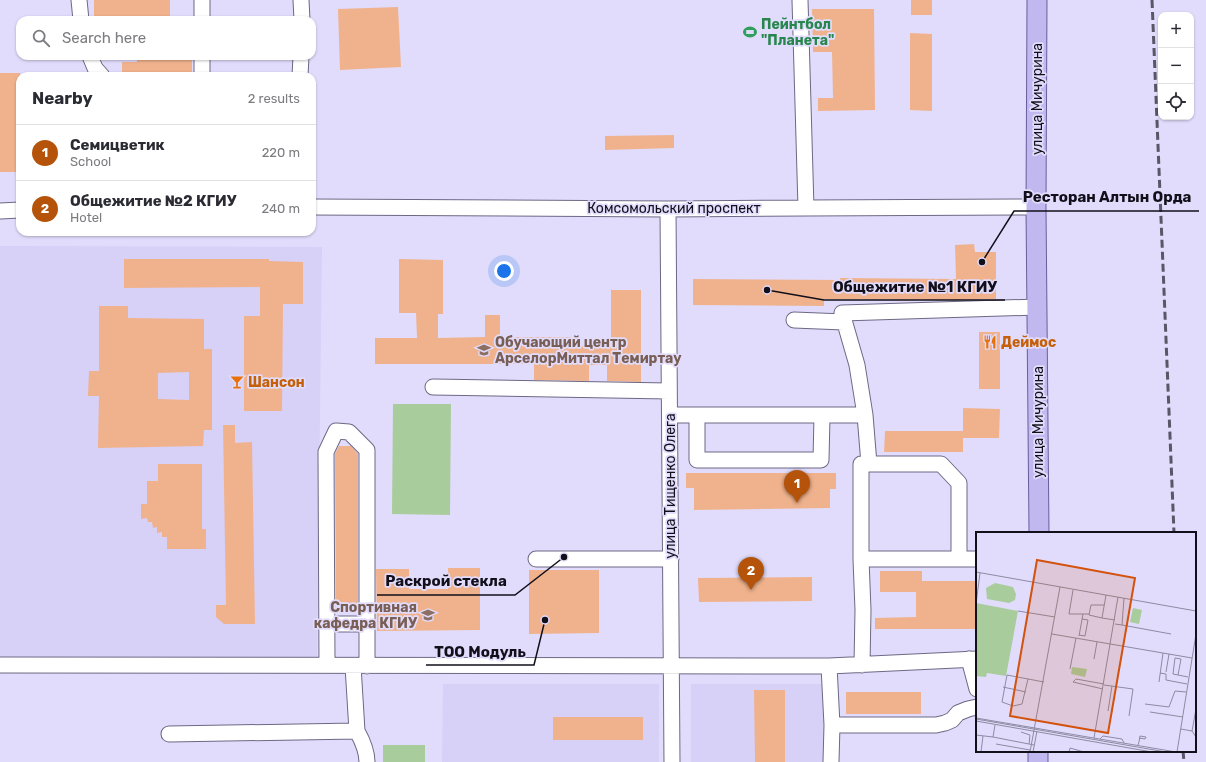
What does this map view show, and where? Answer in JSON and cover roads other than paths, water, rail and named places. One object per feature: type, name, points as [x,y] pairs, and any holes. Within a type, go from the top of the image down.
[{"type":"main road","name":"улица Мичурина","points":[[1037,0],[1036,207],[1039,532]]},
{"type":"street","points":[[80,0],[81,16]]},
{"type":"street","points":[[202,0],[202,16]]},
{"type":"street","points":[[302,0],[302,16]]},
{"type":"street","points":[[800,0],[806,208]]},
{"type":"street","points":[[92,60],[98,72]]},
{"type":"street","points":[[202,60],[202,72]]},
{"type":"street","points":[[300,72],[301,60]]},
{"type":"street","name":"Комсомольский проспект","points":[[316,207],[668,209],[1036,207]]},
{"type":"street","name":"улица Тищенко Олега","points":[[668,209],[672,762]]},
{"type":"street","points":[[0,211],[16,210]]},
{"type":"street","points":[[869,464],[865,415],[857,365],[842,313],[1037,307]]},
{"type":"street","points":[[794,320],[844,322]]},
{"type":"street","points":[[433,387],[670,391]]},
{"type":"street","points":[[670,415],[865,415]]},
{"type":"street","points":[[697,415],[697,460],[821,460],[822,416]]},
{"type":"street","points":[[327,665],[326,452],[336,431],[349,432],[367,450],[367,624],[360,666],[358,730],[367,756],[367,762]]},
{"type":"street","points":[[862,665],[863,610],[860,559],[861,464],[941,464],[959,483],[959,559]]},
{"type":"street","points":[[536,559],[671,559]]},
{"type":"street","points":[[860,559],[976,559]]},
{"type":"street","points":[[327,624],[367,624]]},
{"type":"street","points":[[0,665],[829,666],[973,659],[976,682]]},
{"type":"street","points":[[829,666],[832,762]]},
{"type":"street","points":[[832,725],[936,725],[952,720],[958,714],[976,707]]},
{"type":"street","points":[[168,734],[358,730]]},
{"type":"railway","points":[[1152,0],[1174,532]]},
{"type":"railway","points":[[1183,752],[1184,762]]},
{"type":"place","name":"Пейнтбол \"Планета\"","points":[[750,32]]},
{"type":"place","name":"Ресторан Алтын Орда","points":[[982,262]]},
{"type":"place","name":"Общежитие №1 КГИУ","points":[[767,290]]},
{"type":"place","name":"Деймос","points":[[990,342]]},
{"type":"place","name":"Обучающий центр АрселорМиттал Темиртау","points":[[484,350]]},
{"type":"place","name":"Шансон","points":[[237,382]]},
{"type":"place","name":"Семицветик","points":[[797,503]]},
{"type":"place","name":"Раскрой стекла","points":[[564,557]]},
{"type":"place","name":"Общежитие №2 КГИУ","points":[[751,590]]},
{"type":"place","name":"Спортивная кафедра КГИУ","points":[[428,615]]},
{"type":"place","name":"ТОО Модуль","points":[[545,620]]}]
